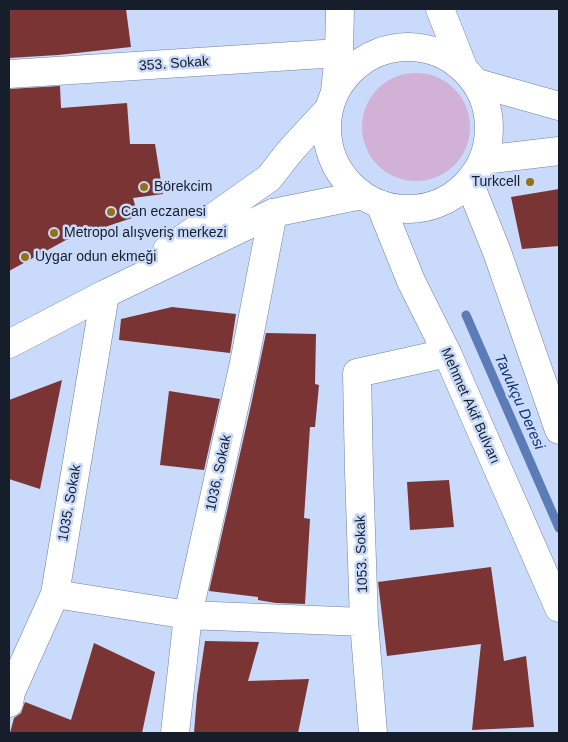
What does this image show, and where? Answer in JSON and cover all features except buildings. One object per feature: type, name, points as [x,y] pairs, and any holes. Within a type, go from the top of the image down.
[{"type":"main road","points":[[340,9],[339,53],[327,134],[332,158],[344,179],[371,199],[404,209],[428,207],[450,198],[476,171],[490,134],[488,107],[470,75],[440,9]]},
{"type":"main road","points":[[105,294],[269,178],[332,101],[349,72],[368,56],[392,48],[418,47],[442,53],[470,75],[559,106]]},
{"type":"main road","name":"353. Sokak","points":[[9,74],[339,53]]},
{"type":"main road","points":[[476,171],[559,151]]},
{"type":"main road","points":[[476,171],[497,252],[559,430]]},
{"type":"main road","points":[[9,344],[105,294],[273,213],[371,199]]},
{"type":"main road","name":"Mehmet Akif Bulvarı","points":[[371,199],[447,354],[559,608]]},
{"type":"main road","name":"1036. Sokak","points":[[175,733],[188,615],[244,363],[273,213]]},
{"type":"main road","name":"1035. Sokak","points":[[9,704],[11,692],[55,594],[105,294]]},
{"type":"main road","name":"1053. Sokak","points":[[373,733],[364,622],[357,374],[447,354]]},
{"type":"main road","points":[[55,594],[188,615],[364,622]]},
{"type":"shaded area","points":[[416,73],[437,77],[454,89],[466,106],[470,127],[466,148],[454,165],[437,177],[416,181],[395,177],[378,165],[366,148],[362,127],[366,106],[378,89],[395,77]]},
{"type":"waterway","name":"Tavukçu Deresi","points":[[466,315],[559,528]]},
{"type":"place","name":"Turkcell","points":[[530,182]]},
{"type":"place","name":"Börekcim","points":[[144,187]]},
{"type":"place","name":"Can eczanesi","points":[[111,212]]},
{"type":"place","name":"Metropol alışveriş merkezi","points":[[54,233]]},
{"type":"place","name":"Uygar odun ekmeği","points":[[25,257]]}]
